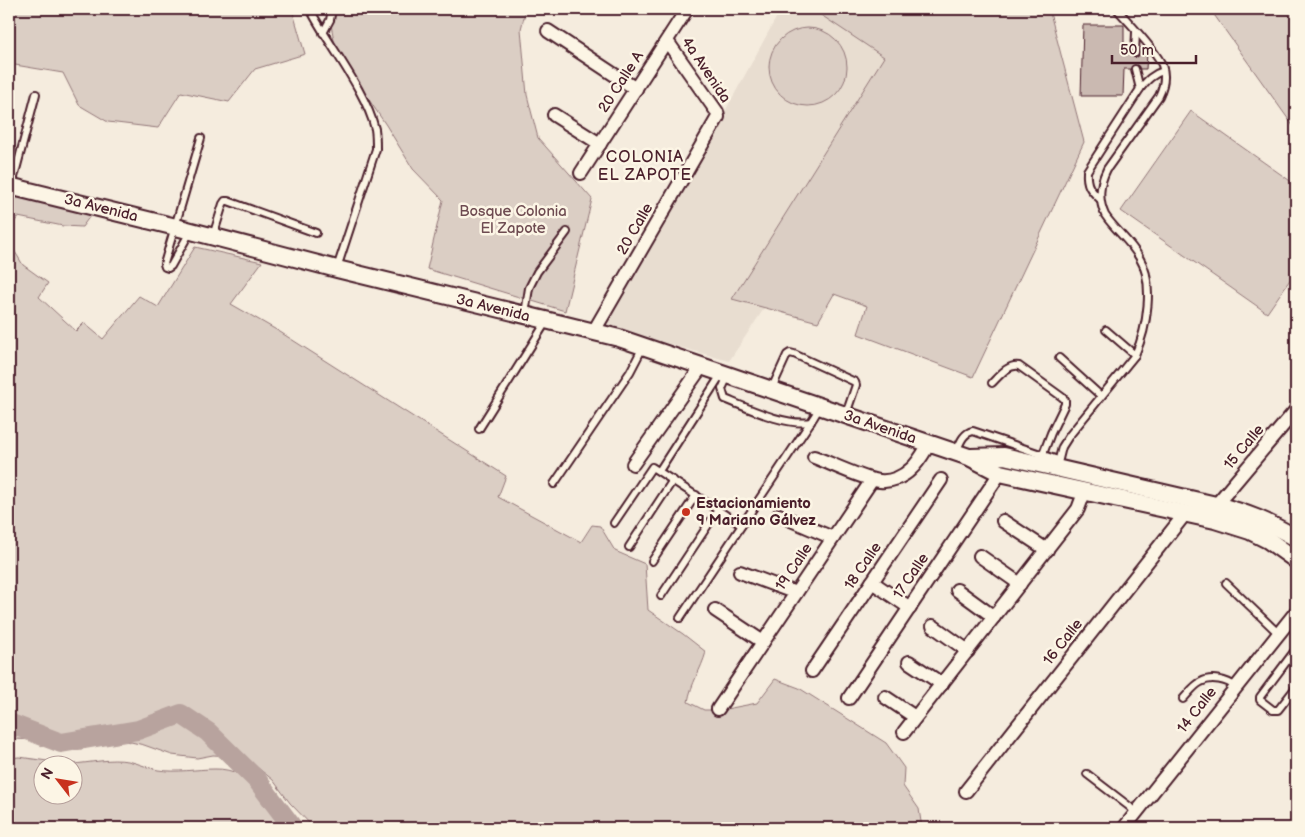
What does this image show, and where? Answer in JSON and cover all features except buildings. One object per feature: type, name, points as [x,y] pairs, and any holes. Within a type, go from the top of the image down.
[{"type":"street","name":"20 Calle A","points":[[581,173],[687,9]]},
{"type":"street","points":[[548,31],[636,89]]},
{"type":"street","name":"4a Avenida","points":[[668,40],[717,112],[718,117]]},
{"type":"street","points":[[554,115],[600,144]]},
{"type":"street","name":"20 Calle","points":[[594,331],[718,117]]},
{"type":"street","name":"3a Avenida","points":[[10,186],[525,316],[594,331],[644,346],[962,455],[1000,473],[1215,520],[1250,531],[1268,540],[1296,560]]},
{"type":"street","points":[[633,464],[702,366]]},
{"type":"street","name":"15 Calle","points":[[1216,505],[1296,410]]},
{"type":"street","points":[[814,457],[872,480],[883,481],[904,474],[915,465],[929,444]]},
{"type":"street","name":"3a Avenida","points":[[962,455],[1004,456],[1057,465],[1240,511],[1264,520],[1296,538]]},
{"type":"street","name":"17 Calle","points":[[850,698],[1000,473]]},
{"type":"street","name":"19 Calle","points":[[718,709],[872,480]]},
{"type":"street","name":"18 Calle","points":[[812,671],[941,480]]},
{"type":"street","points":[[904,732],[1078,509],[1084,492]]},
{"type":"street","name":"16 Calle","points":[[966,791],[1185,514]]},
{"type":"street","points":[[779,516],[833,538]]},
{"type":"street","points":[[1003,521],[1047,550]]},
{"type":"street","points":[[980,556],[1020,584]]},
{"type":"street","points":[[740,572],[796,593]]},
{"type":"street","points":[[872,582],[910,608]]},
{"type":"street","points":[[957,590],[994,617]]},
{"type":"street","points":[[715,610],[763,642]]},
{"type":"street","name":"14 Calle","points":[[1124,828],[1278,633],[1295,615]]},
{"type":"street","points":[[933,626],[968,651]]},
{"type":"street","points":[[909,662],[942,684]]},
{"type":"street","points":[[885,697],[916,717]]},
{"type":"lane","points":[[310,9],[351,77],[375,130],[376,149],[337,269]]},
{"type":"lane","points":[[323,33],[330,20],[332,9]]},
{"type":"lane","points":[[962,455],[964,436],[968,432],[973,431],[1043,454],[1057,465],[1065,441],[1135,355],[1144,332],[1148,291],[1147,276],[1139,256],[1105,214],[1100,198],[1101,185],[1107,169],[1162,90],[1163,71],[1159,60],[1117,9]]},
{"type":"lane","points":[[1135,53],[1136,32]]},
{"type":"lane","points":[[1135,69],[1140,89]]},
{"type":"lane","points":[[1100,198],[1090,190],[1086,182],[1087,171],[1140,89],[1147,80],[1156,73],[1163,71]]},
{"type":"lane","points":[[10,186],[36,94]]},
{"type":"lane","points":[[183,229],[164,264],[168,268],[172,266],[183,229],[201,138]]},
{"type":"lane","points":[[212,237],[225,201],[316,233]]},
{"type":"lane","points":[[525,316],[528,288],[537,272],[567,232]]},
{"type":"lane","points":[[479,429],[546,321]]},
{"type":"lane","points":[[1106,330],[1135,355]]},
{"type":"lane","points":[[554,484],[630,372],[644,346]]},
{"type":"lane","points":[[772,390],[786,355],[794,354],[855,382],[856,385],[846,416]]},
{"type":"lane","points":[[1059,358],[1101,396]]},
{"type":"lane","points":[[992,383],[1009,367],[1015,365],[1062,396],[1065,400],[1065,404],[1043,454]]},
{"type":"lane","points":[[726,374],[722,388],[725,398],[753,410],[779,418],[801,424],[812,422]]},
{"type":"lane","points":[[659,470],[726,374]]},
{"type":"lane","points":[[680,618],[812,422],[820,407]]},
{"type":"lane","points":[[614,523],[650,468],[659,470],[741,525]]},
{"type":"lane","points":[[629,548],[673,480]]},
{"type":"lane","points":[[652,561],[696,495]]},
{"type":"lane","points":[[660,596],[718,510]]},
{"type":"lane","points":[[1226,582],[1278,633]]},
{"type":"lane","points":[[1296,649],[1260,700],[1274,710],[1278,710],[1296,687]]},
{"type":"lane","points":[[1183,699],[1201,681],[1229,682],[1236,687]]},
{"type":"lane","points":[[1087,774],[1130,807],[1136,814]]},
{"type":"shaded area","points":[[781,9],[965,9],[729,361],[596,323],[722,117]]},
{"type":"green space","points":[[9,9],[292,9],[305,54],[255,69],[229,102],[181,92],[158,128],[108,122],[79,105],[63,73],[9,64]]},
{"type":"green space","name":"Bosque Colonia El Zapote","points":[[328,9],[526,9],[521,29],[527,95],[538,138],[592,199],[565,311],[427,269],[443,200],[413,169],[336,51]]},
{"type":"green space","points":[[812,9],[1049,9],[1084,142],[973,377],[858,334],[867,306],[834,294],[818,322],[732,299],[884,57]]},
{"type":"green space","points":[[1210,9],[1296,9],[1296,130]]},
{"type":"green space","points":[[800,28],[816,28],[830,34],[841,45],[847,59],[847,75],[841,89],[830,100],[816,106],[800,106],[786,100],[775,89],[769,75],[769,59],[775,45],[786,34]]},
{"type":"green space","points":[[1191,111],[1296,185],[1296,271],[1267,313],[1121,211]]},
{"type":"green space","points":[[9,190],[78,206],[90,216],[82,227],[63,226],[18,217],[9,230]]},
{"type":"green space","points":[[9,242],[23,265],[48,283],[39,297],[76,331],[84,323],[103,339],[139,296],[158,307],[195,247],[262,262],[231,304],[280,332],[506,476],[498,497],[581,542],[592,525],[600,526],[615,551],[645,564],[648,610],[706,652],[691,689],[688,702],[704,710],[721,710],[757,703],[775,679],[799,688],[886,743],[904,768],[903,786],[919,809],[922,828],[314,828],[290,803],[273,780],[258,768],[232,756],[213,755],[197,758],[172,755],[144,745],[109,737],[89,741],[9,739]]},
{"type":"green space","points":[[9,758],[32,759],[32,804],[82,804],[82,763],[121,760],[165,771],[228,770],[240,774],[262,789],[299,828],[9,828]]},
{"type":"waterway","points":[[9,723],[61,743],[138,730],[181,714],[208,732],[257,780],[293,828]]},
{"type":"place","name":"Estacionamiento 9 Mariano Gálvez","points":[[686,512]]},
{"type":"district","name":"COLONIA EL ZAPOTE","points":[[645,166]]}]
